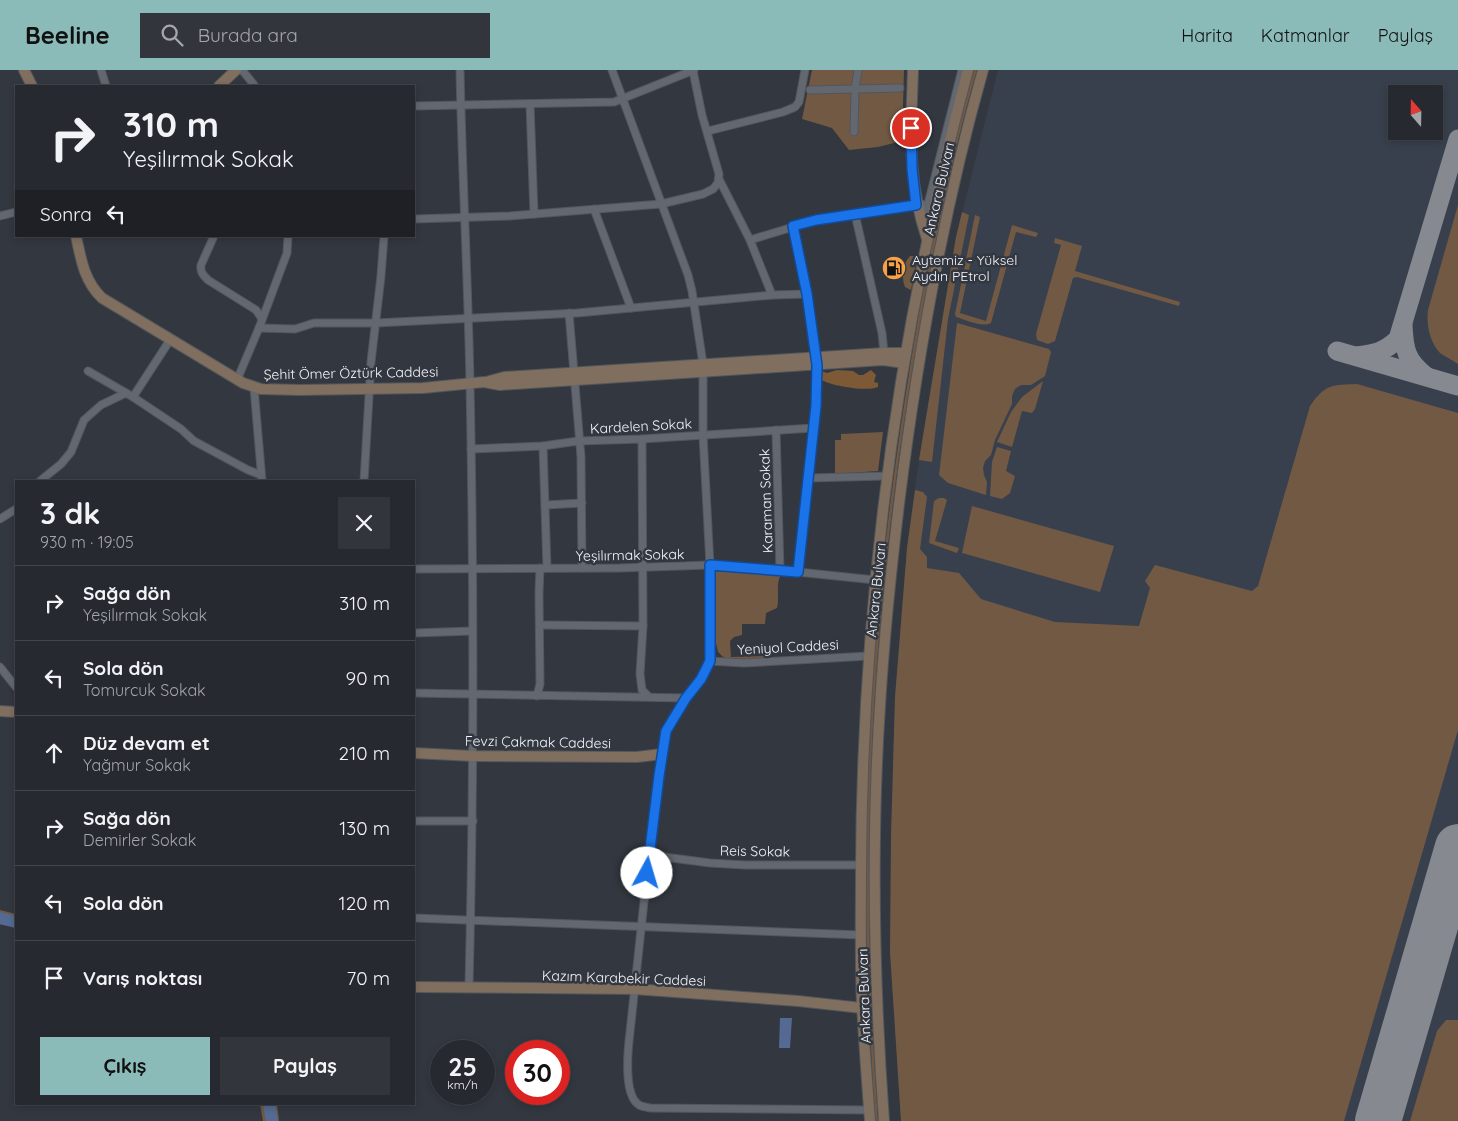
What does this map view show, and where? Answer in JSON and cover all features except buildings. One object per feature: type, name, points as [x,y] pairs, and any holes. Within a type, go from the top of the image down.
[{"type":"main road","points":[[24,70],[32,85]]},
{"type":"main road","points":[[220,85],[236,70]]},
{"type":"main road","points":[[915,70],[912,169],[916,205],[927,240]]},
{"type":"main road","name":"Ankara Bulvarı","points":[[870,1116],[862,1008],[861,865],[862,768],[868,656],[875,580],[887,476],[905,358],[927,240],[968,70]]},
{"type":"main road","name":"Ankara Bulvarı","points":[[884,1121],[877,1008],[875,818],[880,705],[889,591],[913,400],[936,270],[955,176],[983,70]]},
{"type":"main road","name":"Şehit Ömer Öztürk Caddesi","points":[[76,237],[87,278],[95,292],[170,340],[254,388],[300,390],[423,388],[484,382],[504,377],[574,376],[817,361],[905,358]]},
{"type":"main road","name":"Şehit Ömer Öztürk Caddesi","points":[[817,361],[884,353],[905,358]]},
{"type":"main road","points":[[0,711],[15,712]]},
{"type":"main road","name":"Fevzi Çakmak Caddesi","points":[[415,752],[472,756],[637,757],[662,754]]},
{"type":"main road","name":"Kazım Karabekir Caddesi","points":[[415,987],[634,989],[862,1008]]},
{"type":"street","points":[[101,70],[106,85]]},
{"type":"street","points":[[242,70],[254,85]]},
{"type":"street","points":[[460,70],[471,450],[473,821],[469,986]]},
{"type":"street","points":[[612,70],[688,274],[694,302],[703,368],[710,565],[710,661],[701,679],[686,698],[666,731],[662,754],[648,854],[628,1045],[628,1074],[632,1095],[639,1106],[650,1108],[870,1116]]},
{"type":"street","points":[[415,106],[610,102],[694,70],[702,115],[708,131],[719,179],[750,240],[772,295]]},
{"type":"street","points":[[708,131],[783,112],[795,107],[799,102],[805,70]]},
{"type":"street","points":[[854,132],[855,90],[858,70]]},
{"type":"street","points":[[915,70],[919,197],[924,212],[926,212],[962,70]]},
{"type":"street","points":[[810,90],[900,88]]},
{"type":"street","points":[[530,104],[534,214]]},
{"type":"street","points":[[415,219],[534,214],[661,204],[703,194],[716,186],[719,179]]},
{"type":"street","points":[[750,240],[816,220],[916,205]]},
{"type":"street","points":[[594,210],[631,308]]},
{"type":"street","points":[[0,216],[15,212]]},
{"type":"street","points":[[855,214],[882,333],[884,353]]},
{"type":"street","points":[[793,226],[807,294],[817,361],[813,428],[798,572]]},
{"type":"street","points":[[214,237],[201,265],[202,274],[208,280],[256,310],[262,319]]},
{"type":"street","points":[[237,380],[287,253],[288,237]]},
{"type":"street","points":[[364,480],[371,362],[382,276],[384,237]]},
{"type":"street","points":[[259,328],[295,329],[314,324],[376,323],[569,313],[772,295],[807,294]]},
{"type":"street","points":[[569,313],[578,441],[581,458],[582,568]]},
{"type":"street","points":[[41,480],[61,464],[71,452],[81,425],[88,416],[109,400],[130,395],[170,340]]},
{"type":"street","points":[[88,371],[130,395],[181,429],[194,441],[262,478]]},
{"type":"street","points":[[254,388],[262,478]]},
{"type":"street","name":"Kardelen Sokak","points":[[471,450],[543,446],[578,441],[642,439],[813,428]]},
{"type":"street","name":"Karaman Sokak","points":[[776,430],[780,570]]},
{"type":"street","points":[[642,439],[643,626],[640,674],[642,690],[648,696]]},
{"type":"street","points":[[537,696],[540,688],[540,626],[544,568],[545,505],[543,446]]},
{"type":"street","points":[[808,478],[887,476]]},
{"type":"street","points":[[545,505],[582,503]]},
{"type":"street","points":[[0,519],[15,510]]},
{"type":"street","name":"Yeşilırmak Sokak","points":[[415,569],[710,565],[875,580]]},
{"type":"street","points":[[540,626],[643,626]]},
{"type":"street","points":[[415,633],[472,631]]},
{"type":"street","name":"Yeniyol Caddesi","points":[[710,661],[754,662],[868,656]]},
{"type":"street","points":[[0,666],[15,686]]},
{"type":"street","points":[[415,693],[686,698]]},
{"type":"street","points":[[415,820],[473,821]]},
{"type":"street","name":"Reis Sokak","points":[[648,854],[710,863],[745,865],[861,865]]},
{"type":"street","points":[[415,918],[861,935]]},
{"type":"shaded area","points":[[812,70],[904,70],[902,141],[878,147],[849,150],[832,128],[802,119]]},
{"type":"shaded area","points":[[974,70],[977,70],[960,131],[921,320],[901,441],[880,623],[872,746],[869,846],[870,964],[878,1121],[875,1121],[868,991],[866,818],[877,621],[895,468],[923,292],[945,180]]},
{"type":"shaded area","points":[[998,70],[1458,70],[1458,1121],[901,1121],[890,952],[891,836],[895,697],[907,548],[919,460],[956,237]]},
{"type":"shaded area","points":[[1458,205],[1458,364],[1440,353],[1434,344],[1428,327],[1428,310]]},
{"type":"shaded area","points":[[962,212],[969,215],[948,319],[932,462],[919,460],[956,237]]},
{"type":"shaded area","points":[[975,215],[980,217],[960,313],[986,321],[1012,225],[1038,233],[1036,237],[1016,232],[991,323],[983,325],[956,317],[955,314]]},
{"type":"shaded area","points":[[1055,238],[1082,246],[1075,271],[1180,302],[1179,306],[1077,277],[1073,278],[1055,341],[1048,344],[1037,340],[1036,334],[1061,245],[1054,243]]},
{"type":"shaded area","points":[[910,256],[917,256],[911,290],[905,287],[903,275],[904,267]]},
{"type":"shaded area","points":[[957,323],[1049,349],[1051,352],[1045,376],[1031,385],[1021,385],[1015,389],[1012,396],[1012,404],[995,440],[991,455],[985,461],[983,468],[987,482],[986,495],[948,483],[939,475]]},
{"type":"shaded area","points":[[837,370],[853,371],[863,375],[871,370],[876,375],[874,382],[878,383],[878,387],[866,389],[849,388],[820,379],[821,371],[827,373]]},
{"type":"shaded area","points":[[1043,381],[1035,409],[1032,413],[1022,411],[1012,447],[997,442],[1011,412],[1022,397]]},
{"type":"shaded area","points":[[1357,384],[1458,413],[1458,730],[1344,1121],[901,1121],[890,952],[891,836],[895,697],[907,548],[915,490],[923,492],[927,497],[920,549],[927,557],[927,568],[959,573],[981,599],[1055,622],[1139,626],[1150,588],[1145,581],[1155,565],[1252,591],[1258,586],[1310,406],[1320,393],[1330,387]]},
{"type":"shaded area","points":[[883,432],[878,471],[835,474],[835,440],[841,440],[841,434]]},
{"type":"shaded area","points":[[997,447],[1011,451],[1006,471],[1015,476],[1010,493],[1002,499],[990,496],[992,462]]},
{"type":"shaded area","points":[[939,498],[947,500],[935,541],[959,548],[957,553],[929,543],[934,501]]},
{"type":"shaded area","points":[[972,506],[1114,546],[1100,592],[962,553]]},
{"type":"shaded area","points":[[715,571],[781,575],[778,582],[777,608],[766,613],[765,624],[742,624],[742,635],[734,637],[730,641],[731,657],[767,656],[767,659],[728,660],[718,652],[715,639]]},
{"type":"shaded area","points":[[0,910],[15,914],[15,928],[0,923]]},
{"type":"shaded area","points":[[1446,1020],[1458,1020],[1458,1121],[1410,1121],[1437,1031]]},
{"type":"shaded area","points":[[260,1105],[277,1105],[279,1121],[263,1121]]},
{"type":"water","points":[[780,1018],[792,1018],[790,1048],[779,1048]]},
{"type":"waterway","points":[[0,918],[15,922]]},
{"type":"waterway","points":[[269,1105],[272,1121]]},
{"type":"taxiway","points":[[1356,356],[1379,352],[1398,339],[1458,139]]},
{"type":"taxiway","points":[[1403,325],[1407,354],[1414,365],[1426,376]]},
{"type":"taxiway","points":[[1337,351],[1458,386]]},
{"type":"runway","points":[[1378,1121],[1458,847]]},
{"type":"place","name":"Aytemiz - Yüksel Aydın PEtrol","points":[[894,268]]},
{"type":"route","points":[[647,873],[666,731],[686,698],[696,687],[710,661],[710,565],[798,572],[816,406],[817,365],[811,315],[793,226],[816,220],[916,205],[912,169],[911,128]]}]
